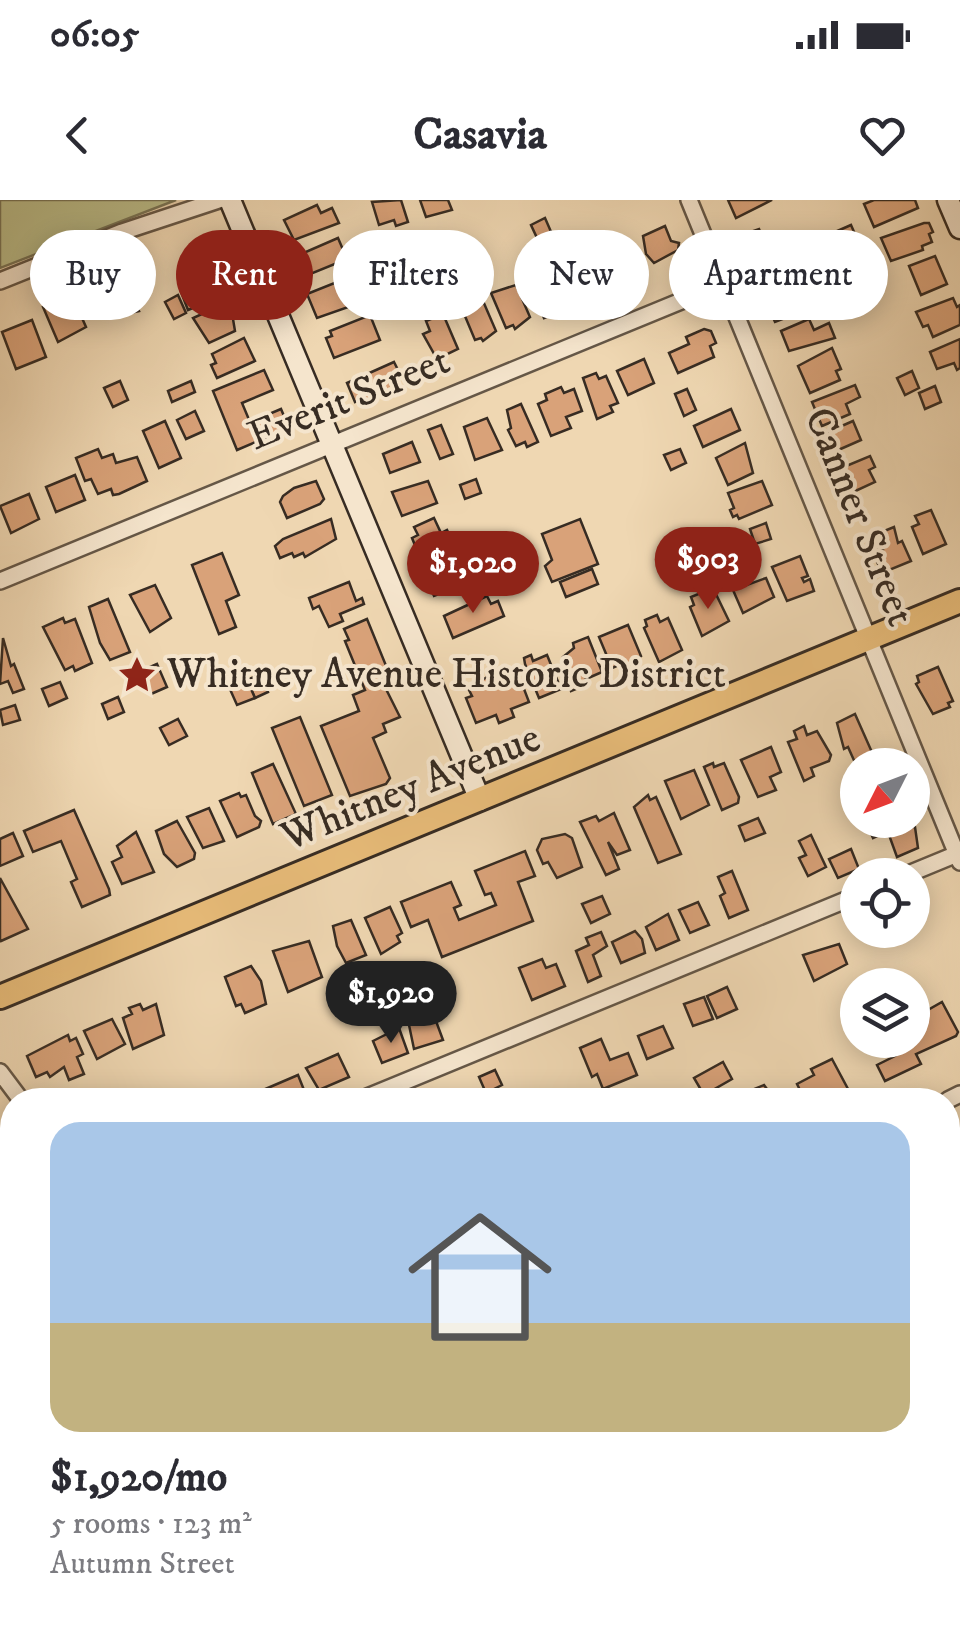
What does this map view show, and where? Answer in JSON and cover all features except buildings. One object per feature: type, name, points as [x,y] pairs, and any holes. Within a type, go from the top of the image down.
[{"type":"main road","name":"Whitney Avenue","points":[[0,997],[960,601]]},
{"type":"street","points":[[0,281],[122,232],[219,200]]},
{"type":"street","points":[[230,200],[480,800]]},
{"type":"street","name":"Canner Street","points":[[689,200],[703,230]]},
{"type":"street","points":[[948,200],[960,228]]},
{"type":"street","name":"Everit Street","points":[[0,581],[669,305]]},
{"type":"street","name":"Canner Street","points":[[741,320],[958,858]]},
{"type":"street","points":[[930,867],[958,858]]},
{"type":"street","points":[[389,1088],[840,902]]},
{"type":"green space","points":[[0,200],[176,200],[98,230],[30,230],[30,256],[0,268]]},
{"type":"place","name":"Whitney Avenue Historic District","points":[[137,675]]}]
